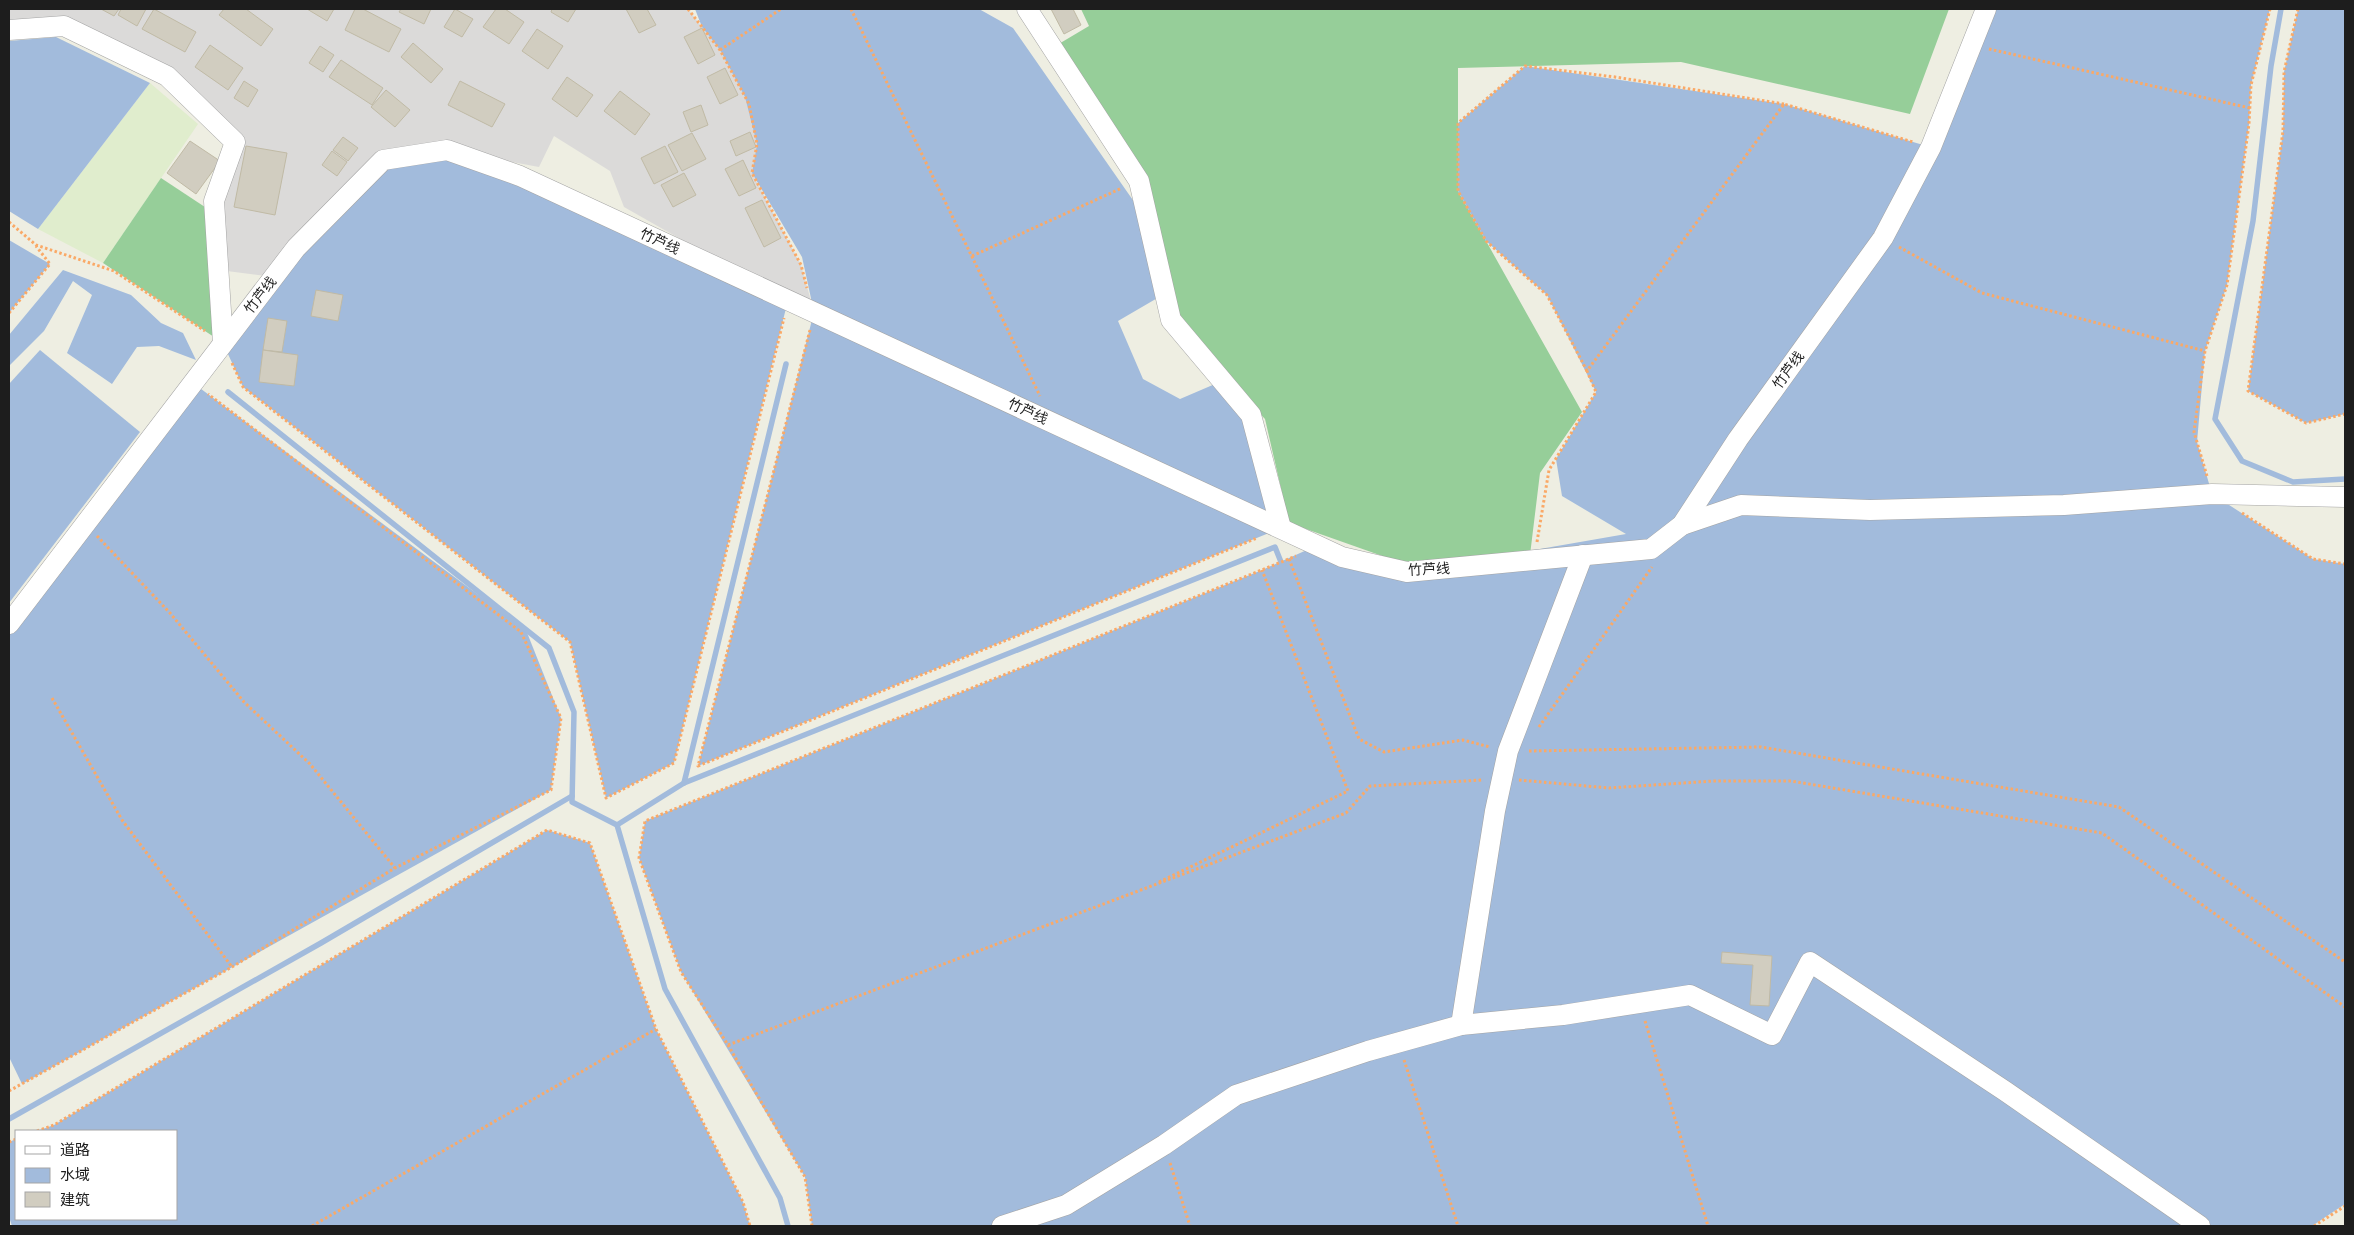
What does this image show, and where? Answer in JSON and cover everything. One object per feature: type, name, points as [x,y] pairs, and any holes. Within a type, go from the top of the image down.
[{"type":"street","points":[[1027,9],[1139,180],[1171,320],[1251,415],[1281,528]]},
{"type":"street","name":"竹芦线","points":[[9,624],[296,248],[383,160],[447,150],[520,176],[1342,556],[1408,572],[1650,549],[1682,525],[1738,439],[1883,238],[1930,147],[1986,9]]},
{"type":"street","points":[[9,30],[64,26],[167,76],[235,142],[214,201],[223,343]]},
{"type":"street","points":[[1682,525],[1741,505],[1870,510],[2064,505],[2212,494],[2345,496]]},
{"type":"street","points":[[1461,1025],[1505,764],[1583,555]]},
{"type":"street","points":[[1002,1226],[1066,1205],[1164,1145],[1236,1095],[1399,1042],[1461,1025],[1563,1015],[1690,995],[1772,1035],[1810,962],[2005,1091],[2200,1226]]},
{"type":"path","points":[[688,9],[720,50],[749,104],[757,144],[752,173],[800,265],[814,312],[698,766],[1281,528]]},
{"type":"path","points":[[720,50],[781,9]]},
{"type":"path","points":[[851,9],[1041,397]]},
{"type":"path","points":[[2212,494],[2194,432],[2205,351],[2227,285],[2252,85],[2270,9]]},
{"type":"path","points":[[2298,9],[2284,72],[2283,131],[2248,391],[2306,423],[2345,414]]},
{"type":"path","points":[[1971,45],[2250,108]]},
{"type":"path","points":[[1534,560],[1549,470],[1596,392],[1587,371],[1546,295],[1486,241],[1458,191],[1458,123],[1526,66],[1615,77],[1784,104],[1930,147]]},
{"type":"path","points":[[1587,371],[1784,104]]},
{"type":"path","points":[[972,256],[1139,180]]},
{"type":"path","points":[[9,222],[36,245],[50,264],[9,313]]},
{"type":"path","points":[[1883,238],[1982,293],[2205,351]]},
{"type":"path","points":[[36,245],[114,271],[223,343],[243,387],[570,642],[606,798],[674,763],[788,300]]},
{"type":"path","points":[[9,1091],[232,968],[395,868],[551,790],[561,718],[521,632],[193,383]]},
{"type":"path","points":[[2236,509],[2313,559],[2345,564]]},
{"type":"path","points":[[85,524],[170,613],[244,702],[310,764],[395,868]]},
{"type":"path","points":[[812,1226],[806,1177],[728,1046],[681,972],[639,858],[645,821],[1288,559],[1358,739],[1384,752],[1463,740],[1505,764],[1609,788],[1713,781],[1791,781],[2102,833],[2345,1008]]},
{"type":"path","points":[[1534,734],[1654,565]]},
{"type":"path","points":[[1140,891],[1348,791],[1262,570]]},
{"type":"path","points":[[52,698],[122,820],[232,968]]},
{"type":"path","points":[[728,1046],[1346,813],[1370,786],[1505,764],[1761,747],[2119,807],[2345,962]]},
{"type":"path","points":[[39,1130],[62,1120],[547,830],[590,843],[656,1029],[743,1202],[750,1226]]},
{"type":"path","points":[[1640,1003],[1708,1226]]},
{"type":"path","points":[[312,1226],[656,1029]]},
{"type":"path","points":[[1399,1042],[1458,1226]]},
{"type":"path","points":[[1164,1145],[1190,1226]]},
{"type":"path","points":[[2314,1226],[2345,1206]]},
{"type":"shaded area","points":[[9,9],[688,9],[720,50],[749,104],[757,144],[752,173],[801,265],[814,312],[788,300],[624,207],[610,171],[554,136],[539,167],[447,150],[275,277],[219,270],[214,201],[235,142],[167,76],[64,26],[9,30]]},
{"type":"green space","points":[[1081,9],[1949,9],[1910,114],[1681,62],[1458,68],[1458,191],[1582,412],[1540,473],[1530,555],[1405,564],[1289,523],[1265,419],[1171,320],[1143,175],[1057,45],[1089,26]]},
{"type":"green space","points":[[150,83],[198,124],[103,263],[38,229]]},
{"type":"green space","points":[[161,178],[214,213],[223,343],[103,263]]},
{"type":"water","points":[[695,9],[979,9],[1013,28],[1153,229],[1166,293],[1118,321],[1143,379],[1180,399],[1222,381],[1251,415],[1281,528],[698,766],[814,312],[802,257],[752,173],[757,144],[745,97],[720,50],[702,27]]},
{"type":"water","points":[[1986,9],[2270,9],[2251,85],[2249,124],[2227,285],[2205,351],[2197,442],[2212,494],[2313,559],[2345,564],[2345,1204],[2312,1226],[812,1226],[805,1177],[681,972],[639,858],[645,821],[1262,570],[1318,545],[1407,572],[1626,534],[1562,496],[1556,459],[1596,392],[1547,295],[1486,241],[1458,191],[1458,123],[1525,66],[1784,104],[1930,147]]},
{"type":"water","points":[[2298,9],[2345,9],[2345,414],[2306,423],[2248,391],[2283,131],[2284,72]]},
{"type":"water","points":[[56,37],[150,83],[38,229],[9,211],[9,41]]},
{"type":"water","points":[[447,150],[788,300],[674,763],[606,798],[570,642],[243,387],[223,343],[383,160]]},
{"type":"water","points":[[9,240],[50,264],[9,313]]},
{"type":"water","points":[[63,270],[131,295],[161,323],[183,333],[196,360],[159,346],[137,347],[112,384],[67,353],[92,295],[73,281],[44,331],[9,366],[9,335]]},
{"type":"water","points":[[40,350],[140,432],[9,603],[9,384]]},
{"type":"water","points":[[193,383],[526,630],[561,718],[551,790],[22,1084],[9,1057],[9,624]]},
{"type":"water","points":[[547,830],[590,843],[656,1029],[743,1202],[750,1226],[12,1226],[9,1217],[9,1142],[15,1139],[15,1220],[178,1220],[178,1130],[40,1130],[54,1125]]},
{"type":"building","points":[[101,9],[119,9],[114,16]]},
{"type":"building","points":[[121,9],[146,9],[137,26],[118,15]]},
{"type":"building","points":[[154,9],[196,32],[185,52],[142,29]]},
{"type":"building","points":[[224,9],[246,9],[273,29],[261,46],[219,15]]},
{"type":"building","points":[[307,9],[334,9],[327,21]]},
{"type":"building","points":[[355,9],[363,9],[401,29],[389,52],[345,30]]},
{"type":"building","points":[[401,9],[431,9],[424,24],[399,12]]},
{"type":"building","points":[[455,9],[473,19],[462,37],[444,27]]},
{"type":"building","points":[[496,9],[505,9],[524,22],[509,44],[483,27]]},
{"type":"building","points":[[552,9],[576,9],[568,22],[551,12]]},
{"type":"building","points":[[626,9],[647,9],[656,25],[639,33]]},
{"type":"building","points":[[1051,9],[1073,9],[1081,25],[1064,34]]},
{"type":"building","points":[[702,28],[715,55],[698,64],[684,37]]},
{"type":"building","points":[[537,29],[563,46],[548,69],[522,51]]},
{"type":"building","points":[[413,43],[443,69],[431,83],[401,57]]},
{"type":"building","points":[[210,45],[243,68],[228,90],[195,67]]},
{"type":"building","points":[[320,46],[334,55],[323,72],[309,63]]},
{"type":"building","points":[[341,60],[383,88],[372,105],[329,77]]},
{"type":"building","points":[[725,68],[738,95],[720,104],[707,77]]},
{"type":"building","points":[[567,77],[593,95],[577,117],[552,99]]},
{"type":"building","points":[[244,81],[258,90],[248,107],[234,98]]},
{"type":"building","points":[[460,81],[505,104],[492,127],[448,105]]},
{"type":"building","points":[[386,90],[410,110],[395,127],[371,107]]},
{"type":"building","points":[[620,91],[650,114],[635,135],[604,111]]},
{"type":"building","points":[[701,105],[708,125],[691,132],[683,112]]},
{"type":"building","points":[[750,132],[756,147],[736,156],[730,141]]},
{"type":"building","points":[[692,133],[706,159],[682,171],[668,145]]},
{"type":"building","points":[[343,137],[358,148],[348,161],[333,150]]},
{"type":"building","points":[[190,141],[220,161],[196,194],[167,173]]},
{"type":"building","points":[[246,146],[287,153],[275,215],[234,207]]},
{"type":"building","points":[[665,146],[678,172],[654,184],[641,158]]},
{"type":"building","points":[[332,151],[347,162],[337,176],[322,165]]},
{"type":"building","points":[[743,160],[756,188],[739,196],[725,169]]},
{"type":"building","points":[[684,173],[696,195],[673,207],[661,185]]},
{"type":"building","points":[[762,200],[781,238],[764,247],[745,208]]},
{"type":"building","points":[[316,290],[343,295],[338,321],[311,316]]},
{"type":"building","points":[[268,318],[287,321],[282,352],[263,350]]},
{"type":"building","points":[[263,350],[298,355],[294,386],[259,382]]},
{"type":"building","points":[[1722,952],[1772,956],[1769,1006],[1750,1005],[1753,965],[1721,963]]},
{"type":"waterway","points":[[2281,9],[2271,66],[2253,221],[2215,419],[2242,461],[2293,482],[2345,479]]},
{"type":"waterway","points":[[684,783],[786,364]]},
{"type":"waterway","points":[[228,392],[549,648],[574,712],[572,802],[617,825],[665,989],[780,1198],[788,1226]]},
{"type":"waterway","points":[[617,825],[684,783],[1275,547],[1283,567]]},
{"type":"waterway","points":[[9,1119],[321,943],[572,796]]}]
